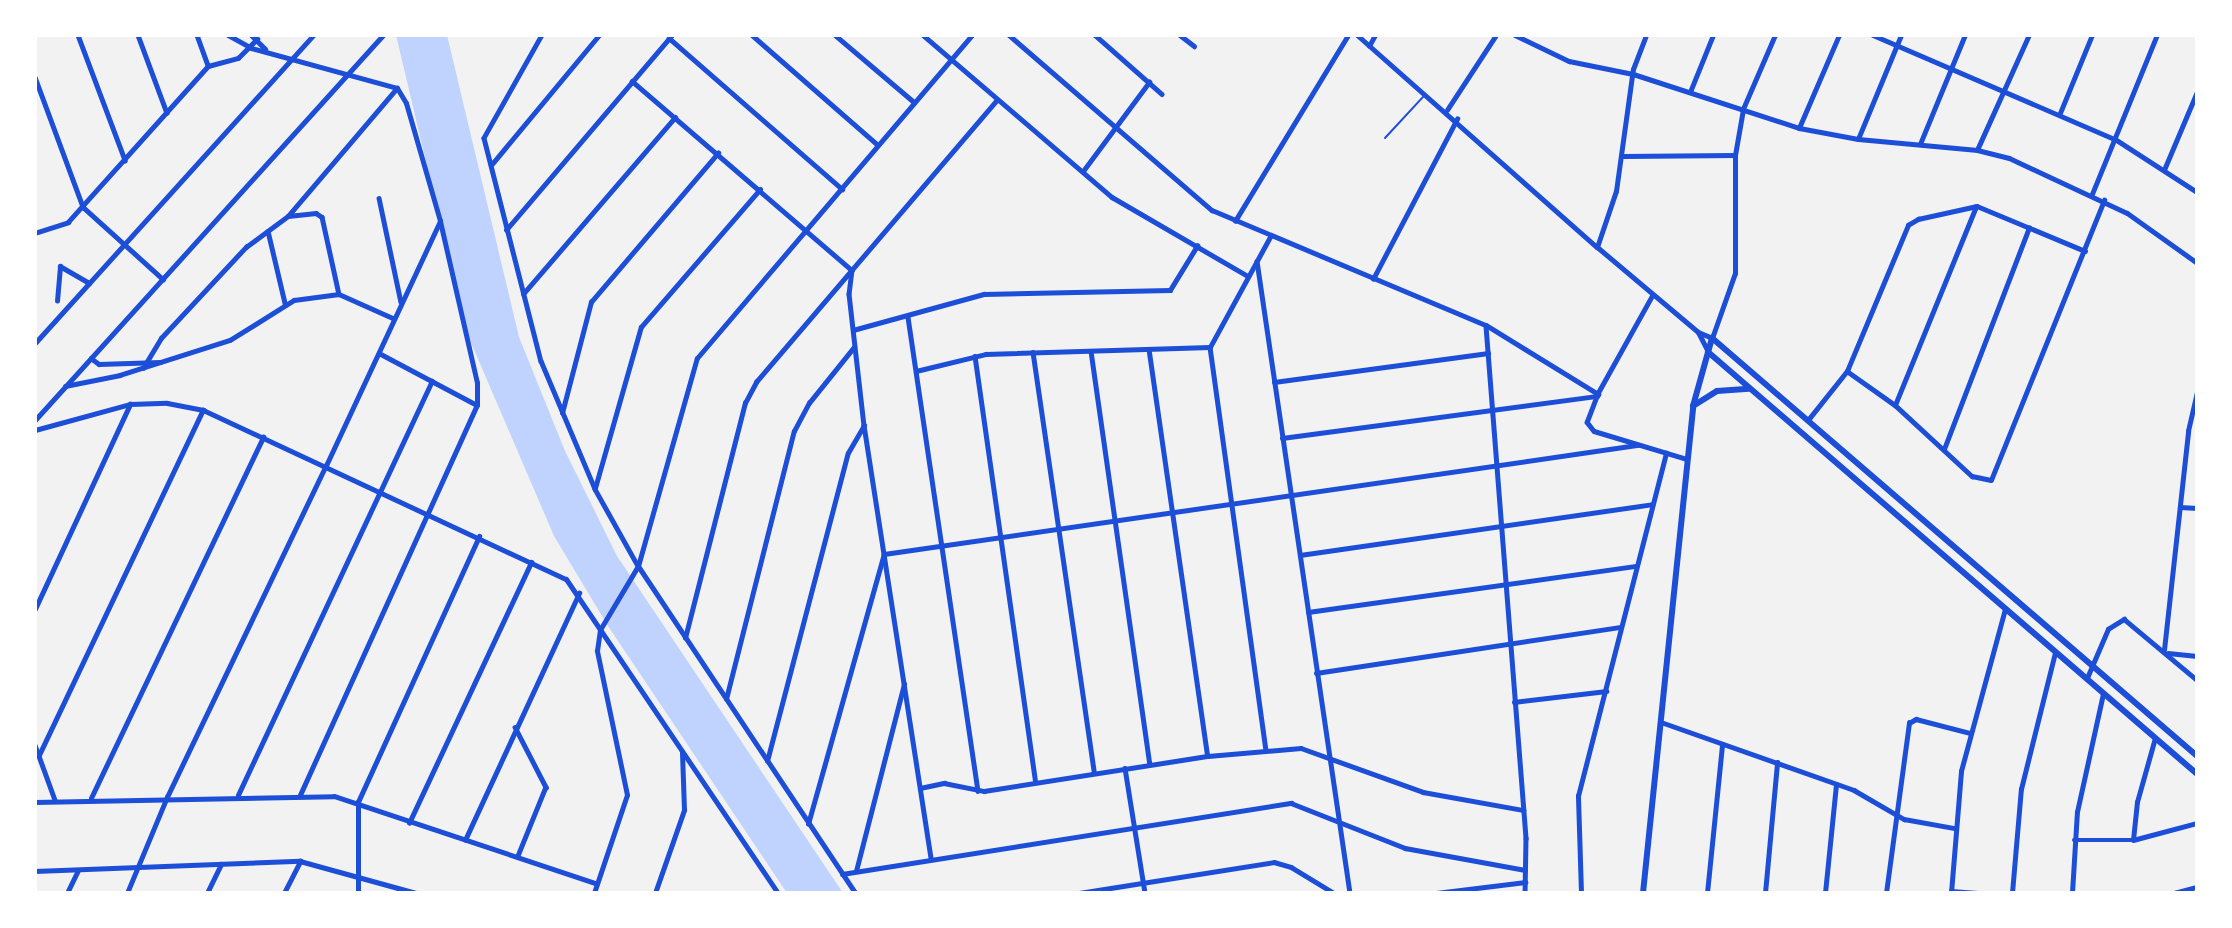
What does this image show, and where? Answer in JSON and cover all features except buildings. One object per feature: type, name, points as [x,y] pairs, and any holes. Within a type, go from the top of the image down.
[{"type":"main road","points":[[1643,893],[1693,406],[1712,338],[2094,663],[2197,756]]},
{"type":"main road","points":[[1708,352],[2197,774]]},
{"type":"main road","points":[[1693,406],[1717,391],[1749,389]]},
{"type":"street","points":[[78,35],[125,160]]},
{"type":"street","points":[[138,35],[167,113]]},
{"type":"street","points":[[197,35],[208,66]]},
{"type":"street","points":[[228,35],[251,48],[265,49],[292,60],[397,88],[406,103],[440,221],[477,383],[477,405],[300,795]]},
{"type":"street","points":[[35,343],[313,35]]},
{"type":"street","points":[[35,420],[383,35]]},
{"type":"street","points":[[542,35],[485,140],[523,295],[562,414],[595,489],[638,566],[855,893]]},
{"type":"street","points":[[491,164],[598,35]]},
{"type":"street","points":[[752,35],[878,145]]},
{"type":"street","points":[[835,35],[914,102]]},
{"type":"street","points":[[923,35],[1120,202],[1248,276]]},
{"type":"street","points":[[594,893],[627,795],[597,651],[601,628],[633,579],[638,566],[697,358],[972,35]]},
{"type":"street","points":[[1009,35],[1212,210],[1270,237],[1486,325],[1597,395]]},
{"type":"street","points":[[1095,35],[1163,94]]},
{"type":"street","points":[[1180,35],[1194,46]]},
{"type":"street","points":[[1235,221],[1348,35]]},
{"type":"street","points":[[1357,35],[1447,110],[1653,295],[1698,332],[1712,338],[1735,273],[1735,155],[1743,109],[1775,35]]},
{"type":"street","points":[[1369,46],[1375,35]]},
{"type":"street","points":[[1447,110],[1496,35]]},
{"type":"street","points":[[1516,35],[1569,61],[1633,74],[1799,128],[1858,139],[1977,150],[2009,158],[2104,200],[2197,263]]},
{"type":"street","points":[[1597,247],[1610,215],[1623,156],[1633,74],[1646,35]]},
{"type":"street","points":[[1690,92],[1713,35]]},
{"type":"street","points":[[1799,128],[1839,35]]},
{"type":"street","points":[[1873,35],[2005,89],[2115,139],[2197,192]]},
{"type":"street","points":[[1858,139],[1902,35]]},
{"type":"street","points":[[1920,144],[1965,35]]},
{"type":"street","points":[[1977,150],[2029,35]]},
{"type":"street","points":[[2060,113],[2092,35]]},
{"type":"street","points":[[2092,194],[2157,35]]},
{"type":"street","points":[[35,233],[62,226],[83,207],[208,66],[238,58],[251,48],[254,37]]},
{"type":"street","points":[[254,37],[265,49]]},
{"type":"street","points":[[506,231],[670,37],[842,189]]},
{"type":"street","points":[[35,77],[83,207],[163,279]]},
{"type":"street","points":[[632,81],[852,270],[854,346],[864,425],[931,859]]},
{"type":"street","points":[[1083,171],[1149,82]]},
{"type":"street","points":[[143,368],[146,360],[226,267],[288,216],[397,88]]},
{"type":"street","points":[[2164,170],[2197,92]]},
{"type":"street","points":[[685,639],[745,403],[768,366],[997,100]]},
{"type":"street","points":[[523,295],[675,117]]},
{"type":"street","points":[[1373,279],[1457,119]]},
{"type":"street","points":[[562,414],[590,302],[718,153]]},
{"type":"street","points":[[1623,156],[1735,155]]},
{"type":"street","points":[[595,489],[641,327],[760,189]]},
{"type":"street","points":[[379,198],[401,302]]},
{"type":"street","points":[[1847,371],[1895,405],[1982,481],[1994,475],[2104,200]]},
{"type":"street","points":[[1807,421],[1847,371],[1908,225],[1918,219],[1977,206],[2085,251]]},
{"type":"street","points":[[1895,405],[1977,206]]},
{"type":"street","points":[[288,216],[316,213],[322,217],[339,294]]},
{"type":"street","points":[[127,893],[167,797],[440,221]]},
{"type":"street","points":[[1944,449],[2029,228]]},
{"type":"street","points":[[268,231],[285,303]]},
{"type":"street","points":[[1266,749],[1210,347],[1270,237]]},
{"type":"street","points":[[853,330],[908,317],[957,298],[1006,291],[1170,290],[1197,246]]},
{"type":"street","points":[[1257,261],[1327,754],[1350,893]]},
{"type":"street","points":[[57,301],[60,266],[90,283]]},
{"type":"street","points":[[65,386],[143,368],[237,336],[285,303],[339,294],[393,318]]},
{"type":"street","points":[[1653,295],[1587,418],[1590,429],[1687,459]]},
{"type":"street","points":[[908,317],[978,791]]},
{"type":"street","points":[[1486,325],[1523,810],[1525,893]]},
{"type":"street","points":[[1698,332],[1708,352]]},
{"type":"street","points":[[726,700],[794,431],[809,403],[854,346]]},
{"type":"street","points":[[916,371],[975,356],[1210,347]]},
{"type":"street","points":[[1149,349],[1208,756]]},
{"type":"street","points":[[1091,351],[1150,764]]},
{"type":"street","points":[[1033,352],[1094,772]]},
{"type":"street","points":[[379,353],[477,405]]},
{"type":"street","points":[[1274,383],[1488,353]]},
{"type":"street","points":[[975,356],[1036,782]]},
{"type":"street","points":[[90,358],[99,365],[146,360],[161,362]]},
{"type":"street","points":[[238,795],[432,380]]},
{"type":"street","points":[[2165,651],[2189,424],[2197,392]]},
{"type":"street","points":[[1282,438],[1597,395]]},
{"type":"street","points":[[35,430],[130,404],[167,403],[203,410],[479,536],[566,579],[579,593],[778,893]]},
{"type":"street","points":[[35,609],[130,404]]},
{"type":"street","points":[[39,755],[203,410]]},
{"type":"street","points":[[767,762],[848,453],[864,425]]},
{"type":"street","points":[[91,798],[263,438]]},
{"type":"street","points":[[884,554],[1116,523],[1638,445]]},
{"type":"street","points":[[1581,893],[1576,814],[1665,453]]},
{"type":"street","points":[[1299,555],[1652,504]]},
{"type":"street","points":[[2180,507],[2197,508]]},
{"type":"street","points":[[358,893],[358,802],[479,536]]},
{"type":"street","points":[[808,825],[884,554]]},
{"type":"street","points":[[409,823],[531,562]]},
{"type":"street","points":[[1308,612],[1636,566]]},
{"type":"street","points":[[465,840],[579,593]]},
{"type":"street","points":[[1981,893],[1951,892],[1954,828],[1970,733],[2006,609]]},
{"type":"street","points":[[2087,678],[2108,628],[2118,620],[2132,623],[2197,680]]},
{"type":"street","points":[[1316,673],[1621,627]]},
{"type":"street","points":[[2165,651],[2197,656]]},
{"type":"street","points":[[2012,893],[2021,789],[2055,653]]},
{"type":"street","points":[[856,871],[904,683]]},
{"type":"street","points":[[1514,702],[1605,691]]},
{"type":"street","points":[[2072,893],[2074,840],[2104,693]]},
{"type":"street","points":[[1886,893],[1894,813],[1909,723],[1916,719],[1970,733]]},
{"type":"street","points":[[1661,722],[1836,785],[1920,823],[1954,828]]},
{"type":"street","points":[[515,727],[546,787],[518,856]]},
{"type":"street","points":[[2133,840],[2137,802],[2155,738]]},
{"type":"street","points":[[35,745],[55,800]]},
{"type":"street","points":[[1707,893],[1722,745]]},
{"type":"street","points":[[920,788],[944,783],[978,791],[1208,756],[1301,748],[1327,754],[1423,792],[1523,810]]},
{"type":"street","points":[[655,893],[684,810],[681,750]]},
{"type":"street","points":[[1765,893],[1777,763]]},
{"type":"street","points":[[1125,768],[1145,893]]},
{"type":"street","points":[[1825,893],[1836,785]]},
{"type":"street","points":[[35,802],[91,798],[300,795],[358,802],[409,823],[596,883]]},
{"type":"street","points":[[842,874],[1291,803],[1338,824],[1405,848],[1525,870]]},
{"type":"street","points":[[2074,840],[2133,840],[2197,823]]},
{"type":"street","points":[[285,893],[300,861]]},
{"type":"street","points":[[35,872],[300,861],[416,893]]},
{"type":"street","points":[[1079,893],[1274,862],[1291,867],[1334,893]]},
{"type":"street","points":[[207,893],[220,864]]},
{"type":"street","points":[[67,893],[78,870]]},
{"type":"street","points":[[1436,893],[1525,882]]},
{"type":"street","points":[[2174,893],[2196,889]]},
{"type":"lane","points":[[1385,138],[1427,94]]},
{"type":"water","points":[[396,35],[447,35],[519,337],[565,451],[617,556],[843,893],[787,893],[608,626],[554,536],[466,331]]}]
